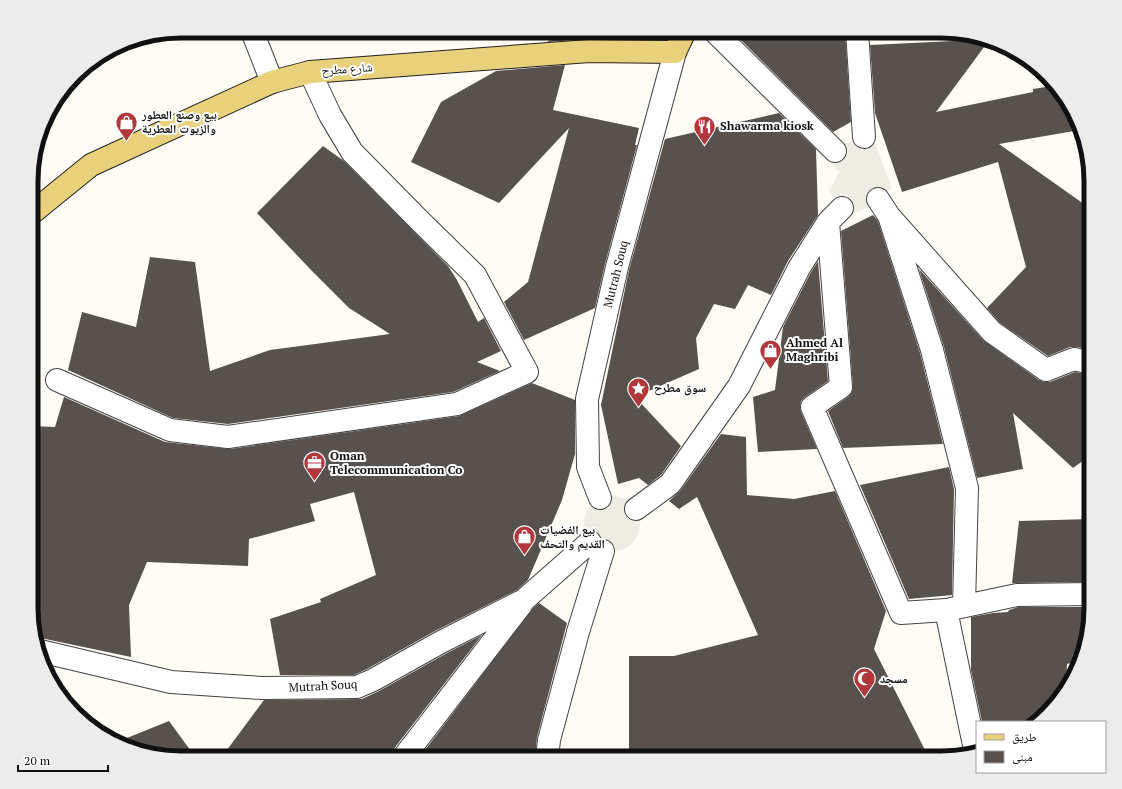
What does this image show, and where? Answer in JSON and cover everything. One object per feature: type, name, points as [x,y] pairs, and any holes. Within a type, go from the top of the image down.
[{"type":"main road","points":[[676,52],[682,38]]},
{"type":"main road","name":"شارع مطرح","points":[[38,209],[91,165],[272,82],[310,72],[589,51],[676,52]]},
{"type":"street","points":[[255,38],[272,82]]},
{"type":"street","points":[[721,38],[835,151]]},
{"type":"street","points":[[857,38],[864,137]]},
{"type":"street","name":"Mutrah Souq","points":[[600,498],[588,467],[587,399],[617,268],[676,52]]},
{"type":"street","points":[[57,380],[170,430],[228,437],[458,404],[527,372],[475,275],[352,152],[330,115],[310,72]]},
{"type":"street","points":[[975,747],[955,608],[966,488],[932,350],[883,207],[992,332],[1046,370],[1074,359],[1084,361]]},
{"type":"street","points":[[636,509],[670,484],[739,386],[798,268],[835,215],[841,387],[812,408],[900,613],[955,608],[1017,595],[1084,594]]},
{"type":"street","name":"Mutrah Souq","points":[[45,652],[171,682],[262,688],[357,687],[524,600],[597,547],[578,632],[549,740],[548,751]]},
{"type":"street","points":[[408,751],[524,600]]},
{"type":"shaded area","points":[[872,135],[892,188],[869,206],[848,217],[829,191],[839,172],[826,158],[843,144]]},
{"type":"shaded area","points":[[606,496],[618,496],[632,504],[640,518],[638,535],[632,544],[618,552],[606,552],[596,547],[589,540],[584,530],[584,518],[589,508],[596,501]]},
{"type":"building","points":[[554,38],[573,38],[573,40],[547,42]]},
{"type":"building","points":[[739,38],[845,38],[851,122],[833,132]]},
{"type":"building","points":[[954,38],[960,39],[985,45],[936,112],[1033,92],[1033,89],[1049,87],[1065,109],[1073,126],[1075,131],[999,144],[1084,204],[1084,348],[1070,347],[1048,356],[1000,323],[987,308],[1026,267],[998,162],[902,192],[875,113],[870,45],[953,41]]},
{"type":"building","points":[[565,65],[553,110],[639,128],[635,145],[637,145],[605,264],[595,308],[524,340],[504,302],[528,282],[569,128],[499,203],[411,162],[441,102],[496,71]]},
{"type":"building","points":[[779,113],[816,149],[818,215],[788,261],[771,295],[748,285],[735,309],[714,304],[696,338],[699,369],[635,397],[681,446],[661,475],[648,485],[639,478],[618,484],[601,405],[629,270],[665,139]]},
{"type":"building","points":[[323,146],[344,161],[448,266],[457,280],[478,322],[484,318],[501,351],[477,362],[500,371],[453,392],[228,424],[173,418],[68,370],[82,312],[136,327],[150,257],[195,262],[210,371],[270,350],[390,334],[349,308],[257,213]]},
{"type":"building","points":[[873,215],[878,221],[920,353],[943,444],[843,448],[828,411],[848,397],[852,392],[853,386],[841,231]]},
{"type":"building","points":[[818,261],[828,381],[805,397],[801,401],[800,407],[817,449],[758,452],[753,397],[775,390],[783,327]]},
{"type":"building","points":[[919,269],[983,340],[1039,380],[1050,382],[1075,372],[1084,374],[1084,460],[1073,468],[1013,413],[1023,469],[977,478],[944,347]]},
{"type":"building","points":[[532,383],[575,400],[575,454],[562,500],[528,580],[517,590],[435,631],[354,675],[280,675],[270,619],[321,602],[320,599],[376,575],[354,492],[310,504],[315,521],[249,539],[248,566],[147,562],[129,605],[131,657],[41,638],[38,618],[38,426],[55,427],[64,397],[165,442],[230,449],[459,416]]},
{"type":"building","points":[[721,434],[746,437],[747,495],[794,499],[835,491],[886,611],[874,649],[925,751],[629,751],[629,656],[674,656],[758,635],[697,497],[679,509],[669,501],[680,491]]},
{"type":"building","points":[[949,467],[954,489],[952,595],[909,599],[860,485]]},
{"type":"building","points":[[1084,519],[1084,582],[1012,583],[1019,521]]},
{"type":"building","points":[[539,603],[567,623],[537,737],[536,751],[424,751],[532,609]]},
{"type":"building","points":[[1018,607],[1084,607],[1083,627],[1079,645],[1073,663],[1067,664],[1066,677],[1060,688],[1049,702],[1029,721],[982,721],[971,670],[971,617],[1008,612],[1009,610]]},
{"type":"building","points":[[482,635],[393,751],[226,751],[264,700],[362,699]]},
{"type":"building","points":[[169,721],[191,751],[162,750],[124,739]]},
{"type":"place","name":"بيع وصنع العطور والزيوت العطرية","points":[[127,142]]},
{"type":"place","name":"Shawarma kiosk","points":[[705,146]]},
{"type":"place","name":"Ahmed Al Maghribi","points":[[770,370]]},
{"type":"place","name":"سوق مطرح","points":[[639,408]]},
{"type":"place","name":"Oman Telecommunication Co","points":[[314,482]]},
{"type":"place","name":"بيع الفضيات القديم والتحف","points":[[524,556]]},
{"type":"place","name":"مسجد","points":[[864,698]]}]
